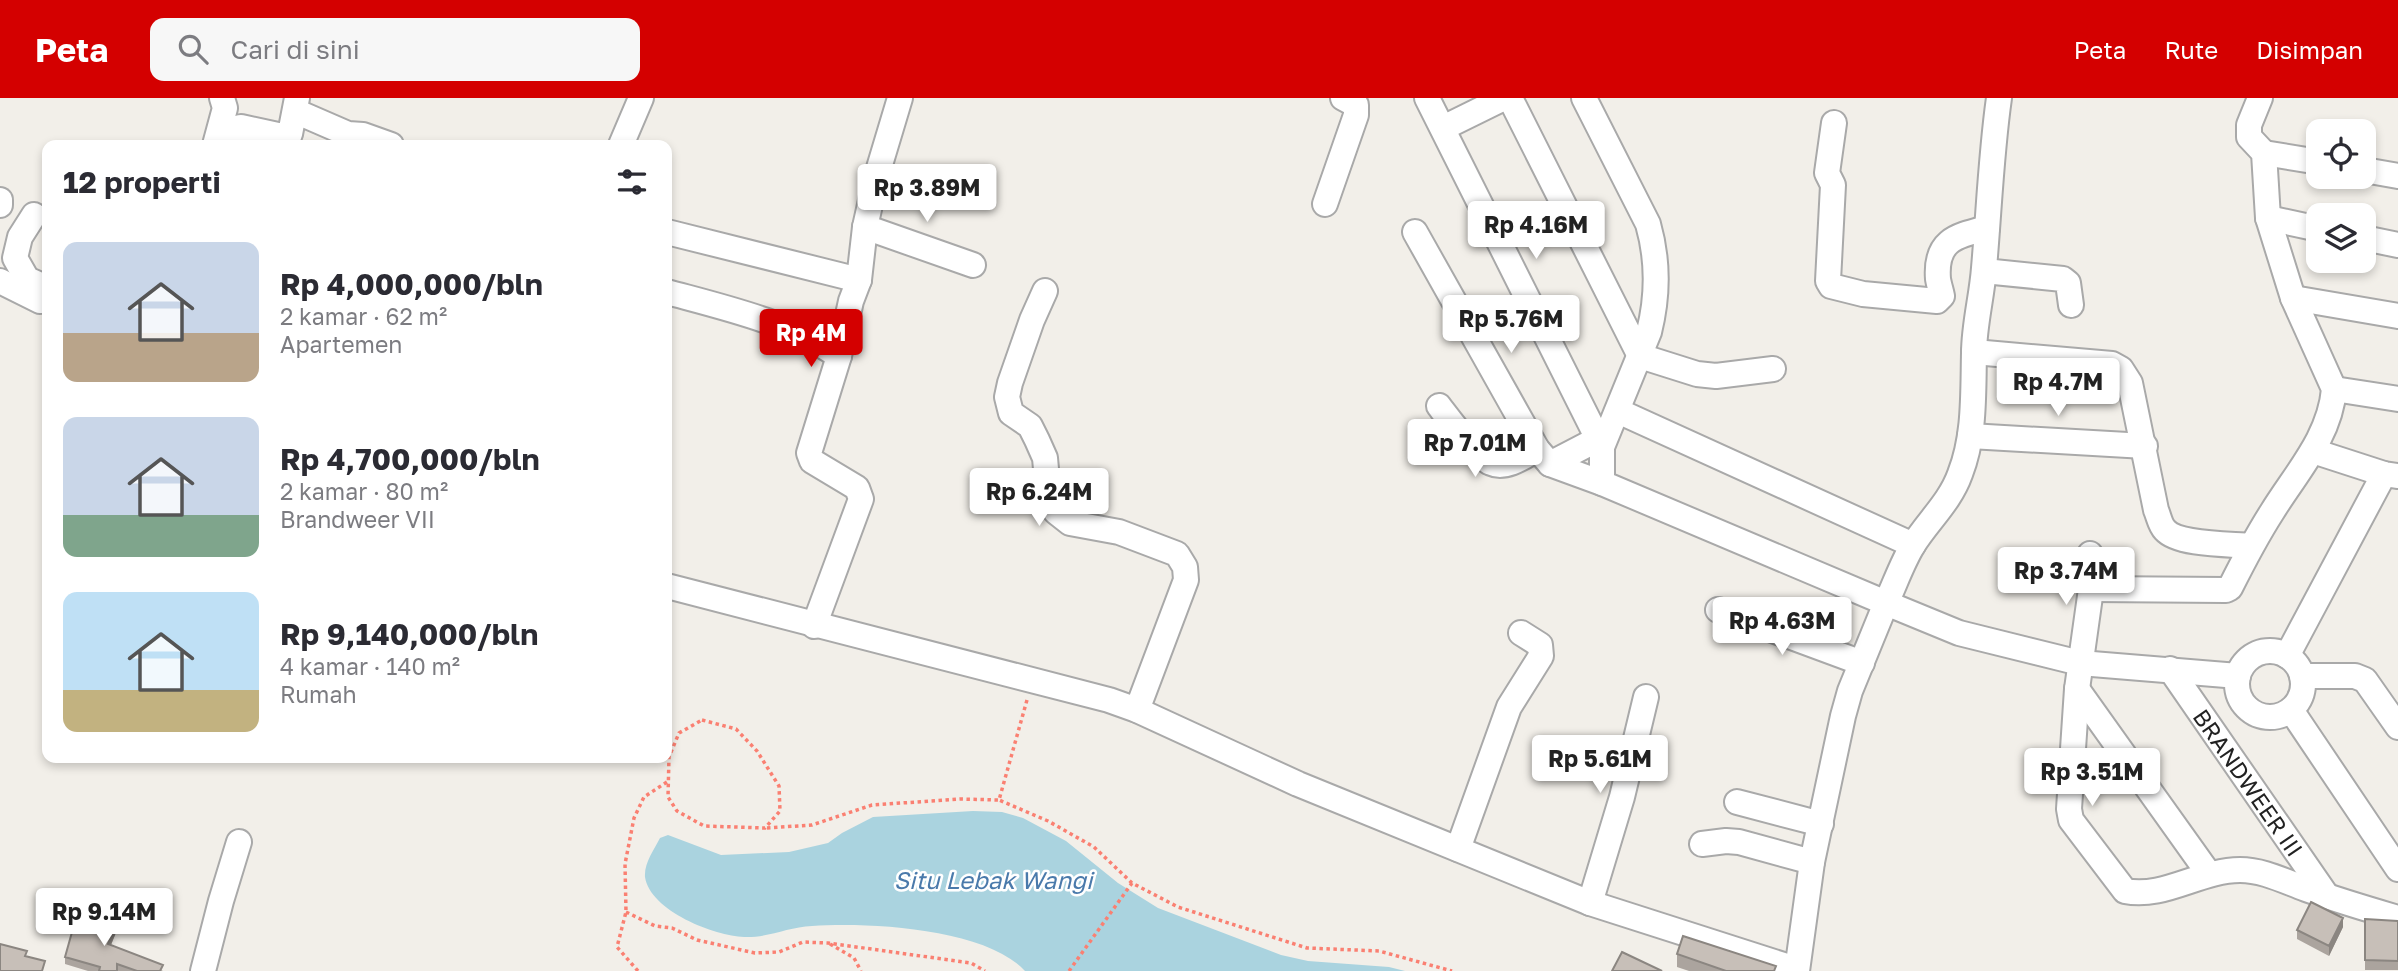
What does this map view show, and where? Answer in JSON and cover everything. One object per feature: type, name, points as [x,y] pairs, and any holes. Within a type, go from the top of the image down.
[{"type":"street","points":[[216,140],[225,108],[222,98]]},
{"type":"street","points":[[623,140],[641,98]]},
{"type":"street","points":[[814,626],[861,499],[857,488],[811,461],[809,453],[859,280],[865,227],[876,178],[900,98]]},
{"type":"street","points":[[1325,204],[1356,115],[1356,105],[1343,98]]},
{"type":"street","points":[[1427,98],[1600,443],[1602,483]]},
{"type":"street","points":[[1443,128],[1504,98]]},
{"type":"street","points":[[1510,98],[1640,356],[1697,374],[1716,376],[1773,369]]},
{"type":"street","points":[[1439,407],[1463,438],[1491,464],[1543,457],[1600,443],[1618,411],[1654,314],[1656,281],[1653,240],[1648,224],[1584,98]]},
{"type":"street","points":[[672,587],[1109,700],[1137,710],[1298,784],[1590,903],[1797,970],[1812,862],[1843,716],[1886,604],[1913,545],[1951,493],[1960,475],[1969,436],[1975,382],[1973,352],[1984,271],[1994,131],[1999,98]]},
{"type":"street","points":[[2260,98],[2249,125],[2249,137],[2264,153],[2306,160]]},
{"type":"street","points":[[232,140],[237,128],[241,127],[287,137],[290,134],[296,104],[348,134],[377,140]]},
{"type":"street","points":[[1834,123],[1827,173],[1833,185],[1828,281],[1831,286],[1863,293],[1937,301],[1942,296],[1938,280],[1942,252],[1949,240],[1987,228]]},
{"type":"street","points":[[2091,589],[2230,588],[2251,546],[2313,451],[2333,404],[2334,389],[2293,298],[2268,218],[2264,153]]},
{"type":"street","points":[[2376,172],[2398,176]]},
{"type":"street","points":[[34,215],[20,237],[15,258],[27,279],[42,286]]},
{"type":"street","points":[[2268,218],[2306,226]]},
{"type":"street","points":[[865,227],[973,265]]},
{"type":"street","points":[[1415,232],[1543,457],[1959,633],[2080,663],[2238,676]]},
{"type":"street","points":[[672,233],[859,280]]},
{"type":"street","points":[[2376,240],[2398,245]]},
{"type":"street","points":[[1984,271],[2063,279],[2068,283],[2071,305]]},
{"type":"street","points":[[0,281],[42,302]]},
{"type":"street","points":[[1045,291],[1032,320],[1007,397],[1011,413],[1030,426],[1045,458],[1049,502],[1056,512],[1070,523],[1119,532],[1177,554],[1185,567],[1186,580],[1137,710]]},
{"type":"street","points":[[672,293],[748,314],[794,332],[839,356]]},
{"type":"street","points":[[2293,298],[2398,316]]},
{"type":"street","points":[[1973,352],[2112,364],[2121,369],[2130,383],[2156,510],[2167,533],[2179,539],[2251,546]]},
{"type":"street","points":[[2334,389],[2398,399]]},
{"type":"street","points":[[1618,411],[1913,545]]},
{"type":"street","points":[[1969,436],[2145,446]]},
{"type":"street","points":[[2313,451],[2391,475],[2295,666],[2303,688],[2299,700],[2279,716],[2266,718],[2252,713],[2242,703],[2237,690],[2238,676],[2243,665],[2252,656],[2263,652],[2276,652],[2295,666],[2365,680],[2398,727]]},
{"type":"street","points":[[2090,554],[2091,589],[2077,689],[2068,800],[2071,820],[2125,891],[2137,894],[2209,874],[2242,870],[2265,873],[2328,897],[2398,918]]},
{"type":"street","points":[[1718,610],[1862,663]]},
{"type":"street","points":[[1458,849],[1509,707],[1541,656],[1540,645],[1521,634]]},
{"type":"street","name":"BRANDWEER III","points":[[2170,669],[2328,897]]},
{"type":"street","points":[[2077,689],[2209,874]]},
{"type":"street","points":[[1590,903],[1619,809],[1646,697]]},
{"type":"street","points":[[2291,709],[2398,869]]},
{"type":"street","points":[[1737,802],[1821,824]]},
{"type":"street","points":[[203,971],[239,842]]},
{"type":"street","points":[[1702,844],[1739,842],[1812,862]]},
{"type":"path","points":[[999,800],[1032,681]]},
{"type":"path","points":[[672,750],[679,733],[702,720],[736,729],[757,751],[779,786],[780,811],[765,828]]},
{"type":"path","points":[[669,763],[668,797],[677,811],[704,826],[765,828],[811,825],[872,805],[961,799],[999,800],[1048,821],[1094,847],[1132,883],[1178,907],[1307,948],[1379,951],[1452,971]]},
{"type":"path","points":[[638,971],[617,947],[626,912],[625,864],[634,818],[644,797],[667,782]]},
{"type":"path","points":[[1069,971],[1132,883]]},
{"type":"path","points":[[626,912],[655,926],[672,928],[697,940],[755,953],[779,952],[803,942],[828,943],[971,963],[985,971]]},
{"type":"path","points":[[828,943],[854,958],[861,971]]},
{"type":"water","name":"Situ Lebak Wangi","points":[[973,811],[1002,812],[1023,818],[1066,841],[1118,883],[1158,908],[1281,955],[1308,961],[1389,967],[1405,971],[1025,971],[1007,957],[983,945],[955,937],[894,927],[836,925],[803,927],[753,937],[732,936],[701,927],[671,911],[658,901],[645,877],[652,852],[660,838],[668,835],[721,855],[789,852],[828,843],[873,817]]},
{"type":"building","points":[[2311,902],[2343,918],[2329,946],[2297,930]]},
{"type":"building","points":[[92,913],[117,922],[108,944],[163,965],[160,971],[137,971],[117,964],[117,971],[99,971],[100,967],[65,957],[74,925],[86,928]]},
{"type":"building","points":[[2365,919],[2398,921],[2398,961],[2365,960]]},
{"type":"building","points":[[1683,936],[1776,966],[1774,971],[1726,971],[1677,954]]},
{"type":"building","points":[[0,944],[27,951],[25,956],[45,961],[42,971],[0,971]]},
{"type":"building","points":[[1622,952],[1662,971],[1612,971]]}]
